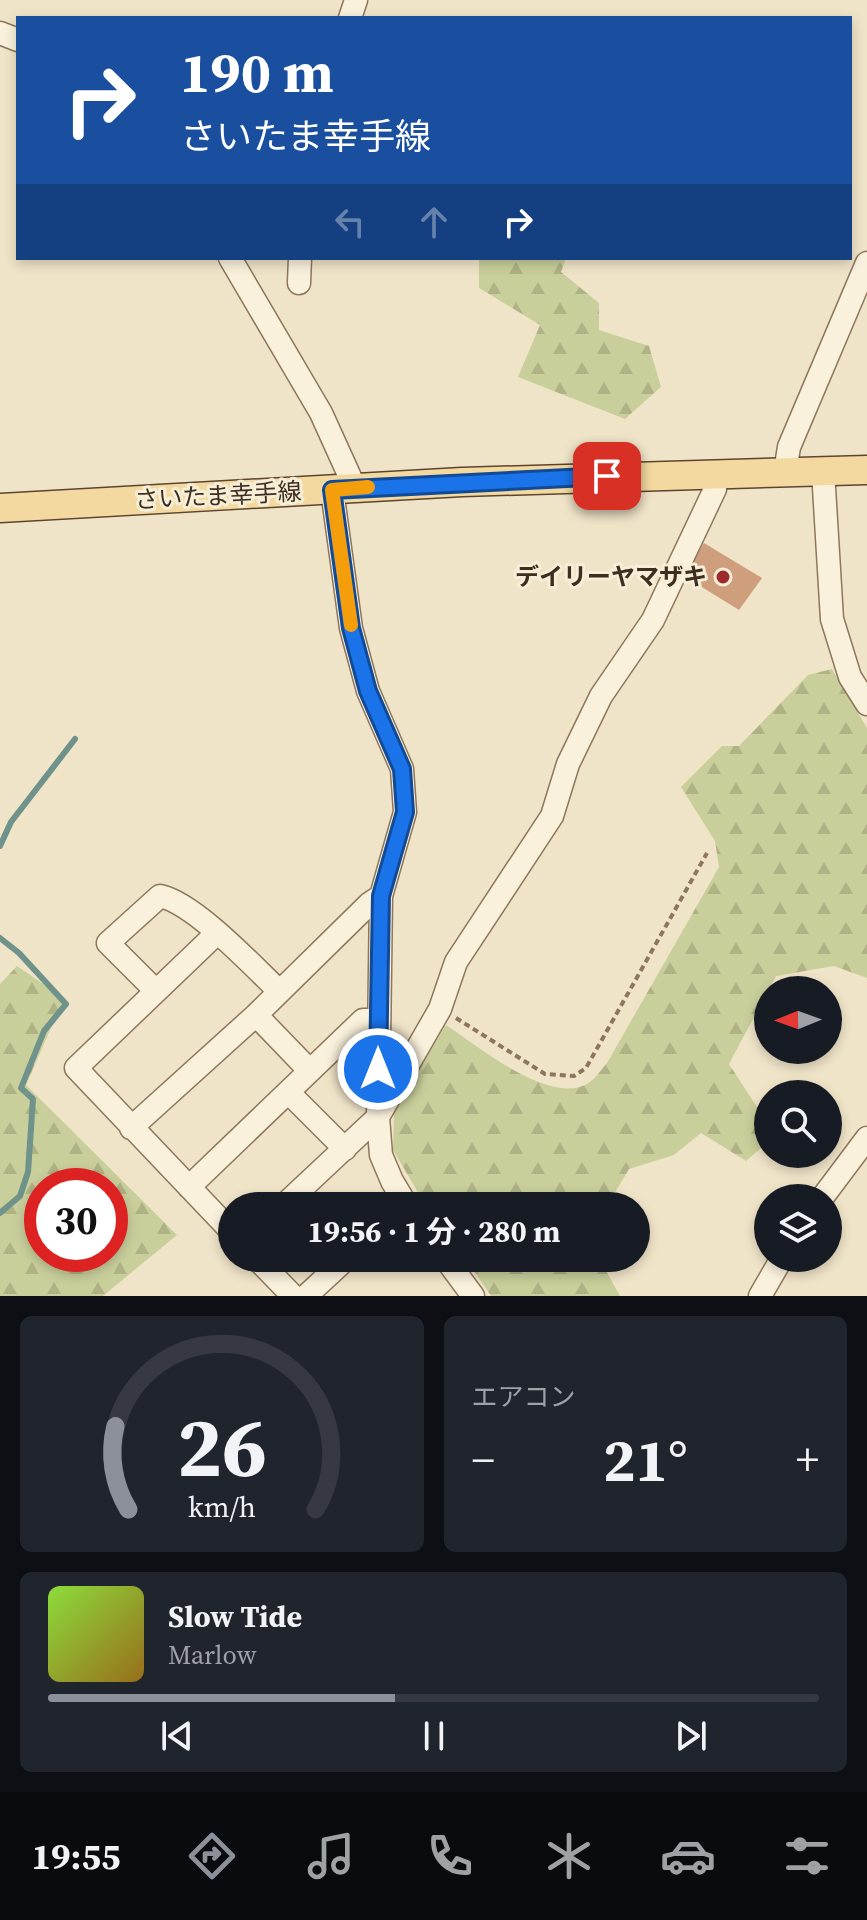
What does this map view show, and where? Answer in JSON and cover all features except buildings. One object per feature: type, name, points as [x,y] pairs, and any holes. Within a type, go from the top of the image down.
[{"type":"main road","name":"さいたま幸手線","points":[[0,508],[535,478],[867,470]]},
{"type":"street","points":[[231,260],[321,413],[343,489],[351,628],[368,691],[402,769],[405,812],[381,896],[378,1020],[381,1155],[398,1192]]},
{"type":"street","points":[[299,283],[300,260]]},
{"type":"street","points":[[785,472],[789,447],[867,263]]},
{"type":"street","points":[[823,471],[832,619],[850,677],[867,704]]},
{"type":"street","points":[[298,1192],[378,1117],[440,1009],[456,962],[552,816],[568,764],[601,696],[653,620],[715,489],[717,473]]},
{"type":"street","points":[[156,991],[108,943],[160,896],[171,898],[217,933],[279,991]]},
{"type":"street","points":[[131,1128],[381,896]]},
{"type":"street","points":[[217,933],[76,1068],[218,1217]]},
{"type":"street","points":[[256,1015],[310,1071]]},
{"type":"street","points":[[189,1187],[363,1020],[378,1020]]},
{"type":"street","points":[[288,1092],[345,1149]]},
{"type":"street","points":[[832,1184],[867,1138]]},
{"type":"street","points":[[270,1272],[293,1296]]},
{"type":"street","points":[[306,1296],[332,1272]]},
{"type":"street","points":[[455,1272],[473,1296]]},
{"type":"street","points":[[760,1296],[774,1272]]},
{"type":"path","points":[[440,1009],[545,1074],[574,1076],[586,1068],[707,853]]},
{"type":"green space","points":[[479,260],[565,260],[561,272],[599,303],[599,330],[649,346],[661,387],[625,419],[518,377],[540,325],[479,288]]},
{"type":"green space","points":[[832,669],[867,728],[867,978],[834,966],[776,976],[754,976],[754,1017],[729,1064],[754,1102],[754,1154],[746,1161],[701,1133],[674,1155],[629,1169],[615,1192],[418,1192],[393,1150],[394,1110],[446,1025],[513,1070],[532,1079],[569,1088],[591,1081],[607,1063],[719,867],[715,841],[681,787],[722,746],[739,746],[808,675]]},
{"type":"green space","points":[[17,966],[64,998],[26,1085],[110,1168],[24,1168],[24,1272],[128,1272],[128,1186],[177,1235],[103,1296],[0,1296],[0,984]]},
{"type":"green space","points":[[475,1272],[607,1272],[620,1296],[491,1296]]},
{"type":"waterway","points":[[0,846],[11,822],[75,739]]},
{"type":"waterway","points":[[0,938],[19,953],[66,1004],[44,1031],[21,1088],[33,1099],[28,1172],[20,1196],[0,1213]]},
{"type":"slow traffic","points":[[351,625],[332,490],[368,487]]},
{"type":"place","name":"デイリーヤマザキ","points":[[723,577]]},
{"type":"route","points":[[378,1069],[381,896],[405,812],[402,769],[368,691],[351,628],[332,490],[607,476]]}]
